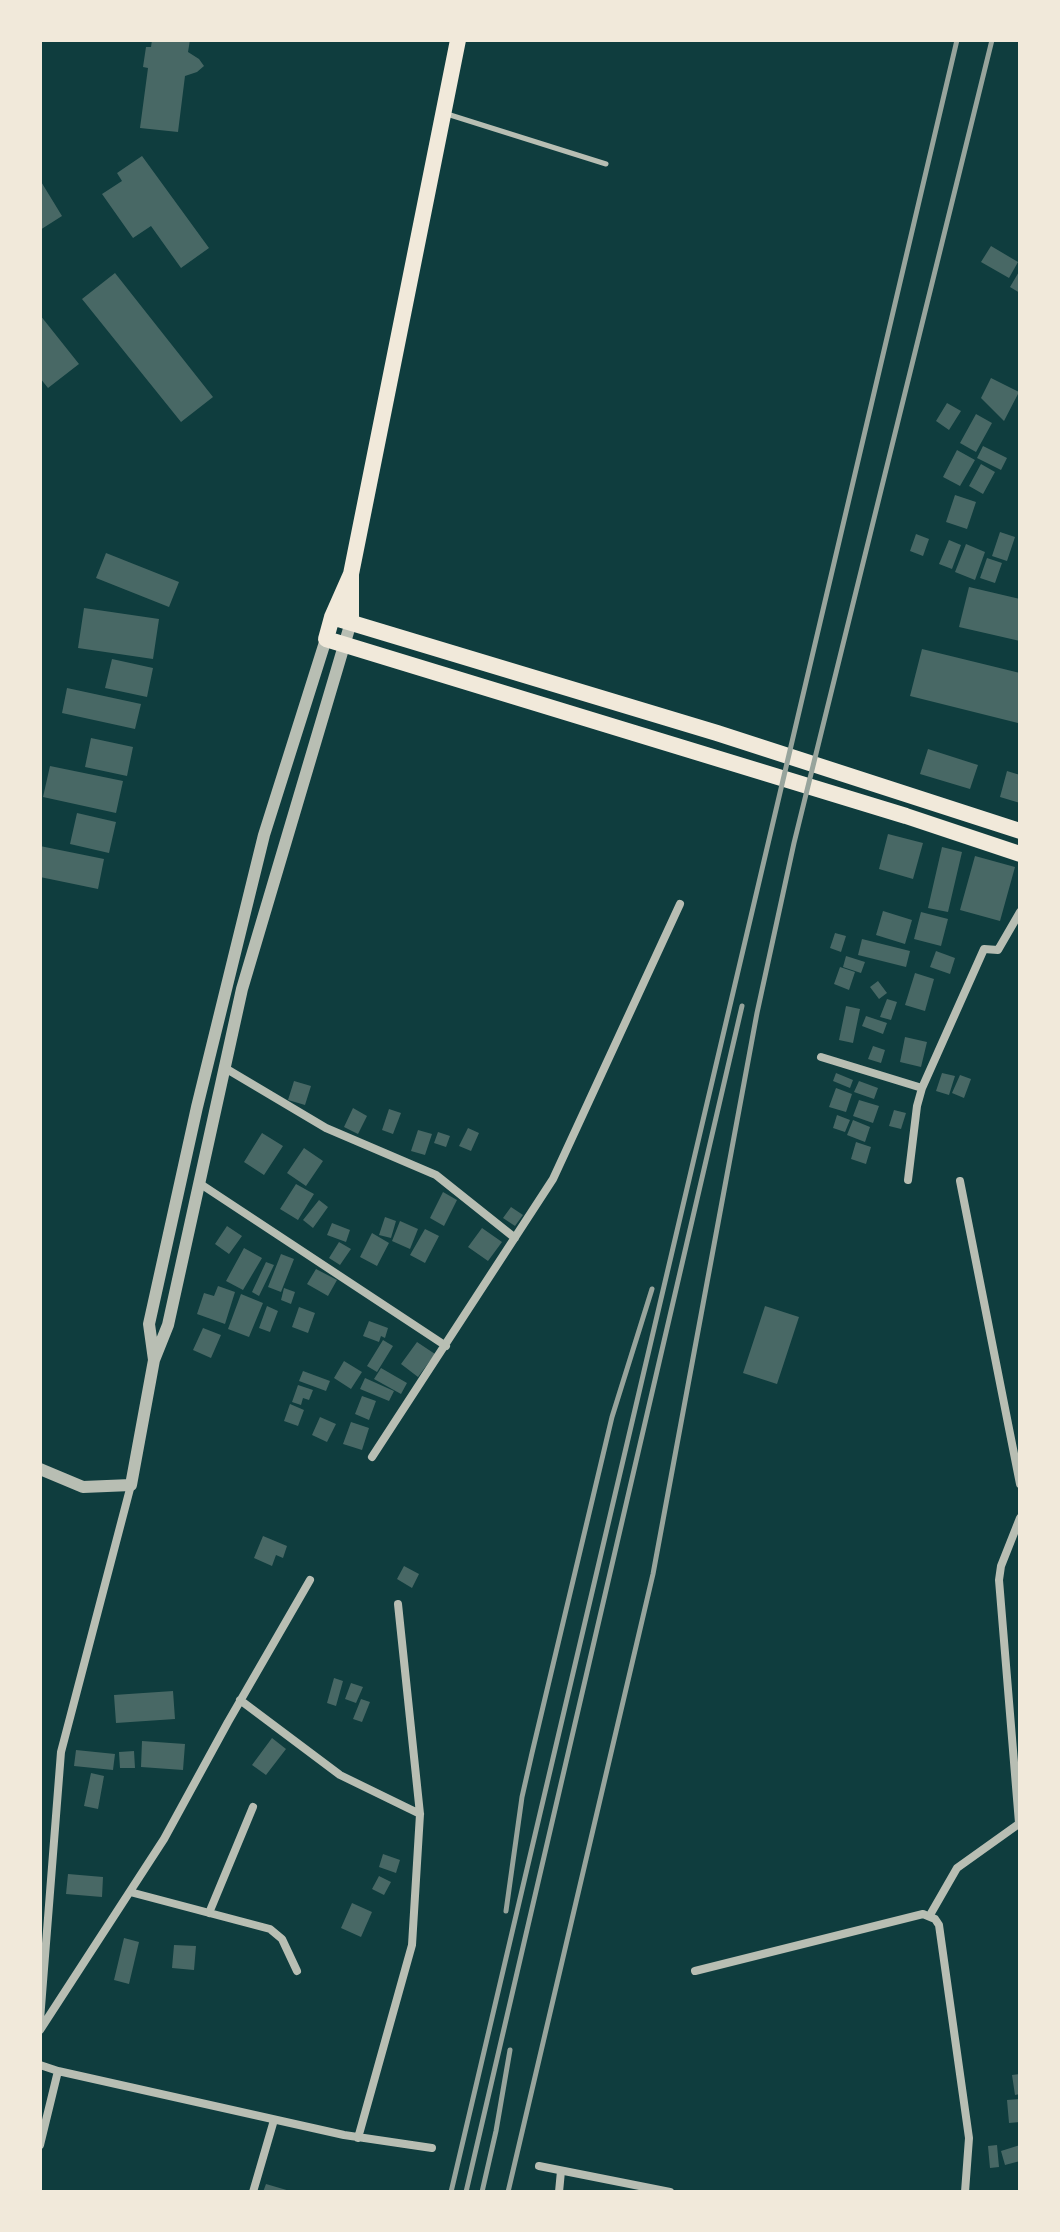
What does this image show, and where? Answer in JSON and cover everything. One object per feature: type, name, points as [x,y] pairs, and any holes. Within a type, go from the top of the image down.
[{"type":"main road","points":[[351,622],[351,574],[458,40]]},
{"type":"main road","points":[[351,574],[326,639],[1020,854]]},
{"type":"main road","points":[[332,617],[717,733],[1020,831]]},
{"type":"street","points":[[40,2020],[61,1752],[131,1485],[154,1360],[168,1325],[242,989],[351,622]]},
{"type":"street","points":[[154,1360],[149,1324],[201,1092],[264,835],[326,639]]},
{"type":"street","points":[[372,1457],[558,1169],[680,904]]},
{"type":"street","points":[[908,1180],[922,1088],[984,949],[998,950],[1020,912]]},
{"type":"street","points":[[821,1057],[922,1088]]},
{"type":"street","points":[[225,1068],[326,1128],[436,1175],[515,1238]]},
{"type":"street","points":[[960,1181],[1020,1484]]},
{"type":"street","points":[[199,1183],[446,1346]]},
{"type":"street","points":[[40,1469],[83,1487],[131,1485]]},
{"type":"street","points":[[930,1915],[957,1868],[1020,1823],[999,1580],[1001,1566],[1020,1518]]},
{"type":"street","points":[[40,2030],[164,1839],[310,1580]]},
{"type":"street","points":[[358,2138],[412,1953],[420,1814],[398,1604]]},
{"type":"street","points":[[240,1700],[340,1775],[420,1814]]},
{"type":"street","points":[[209,1913],[253,1807]]},
{"type":"street","points":[[130,1892],[277,1933],[297,1971]]},
{"type":"street","points":[[695,1971],[923,1914],[930,1915],[939,1925],[968,2134],[965,2192]]},
{"type":"street","points":[[40,2065],[358,2138],[432,2148]]},
{"type":"street","points":[[40,2145],[58,2071]]},
{"type":"street","points":[[253,2192],[274,2120]]},
{"type":"street","points":[[539,2166],[670,2192]]},
{"type":"street","points":[[559,2192],[561,2171]]},
{"type":"lane","points":[[442,113],[606,164]]},
{"type":"building","points":[[152,40],[190,40],[188,52],[204,66],[185,76],[178,132],[140,128],[148,68],[143,67],[146,47],[151,47]]},
{"type":"building","points":[[142,156],[209,248],[181,268],[151,226],[133,238],[102,194],[122,181],[117,173]]},
{"type":"building","points":[[40,180],[62,216],[40,230]]},
{"type":"building","points":[[991,246],[1018,262],[1009,278],[981,262]]},
{"type":"building","points":[[1020,270],[1020,293],[1010,287]]},
{"type":"building","points":[[115,273],[213,397],[181,422],[82,299]]},
{"type":"building","points":[[40,315],[79,364],[48,388],[40,378]]},
{"type":"building","points":[[991,378],[1019,392],[1004,421],[981,398]]},
{"type":"building","points":[[947,403],[961,411],[949,430],[936,421]]},
{"type":"building","points":[[976,414],[992,423],[976,452],[960,443]]},
{"type":"building","points":[[983,446],[1007,458],[1001,470],[977,458]]},
{"type":"building","points":[[957,450],[975,460],[960,486],[943,477]]},
{"type":"building","points":[[981,464],[995,472],[983,494],[969,486]]},
{"type":"building","points":[[955,495],[976,502],[967,529],[946,522]]},
{"type":"building","points":[[1000,532],[1015,537],[1007,561],[992,556]]},
{"type":"building","points":[[916,534],[929,539],[923,556],[910,551]]},
{"type":"building","points":[[949,540],[961,545],[952,569],[939,564]]},
{"type":"building","points":[[966,544],[985,552],[975,580],[955,572]]},
{"type":"building","points":[[106,553],[179,582],[169,607],[96,578]]},
{"type":"building","points":[[987,558],[1002,563],[995,583],[980,578]]},
{"type":"building","points":[[969,587],[1020,599],[1020,641],[959,627]]},
{"type":"building","points":[[84,608],[159,619],[153,659],[78,648]]},
{"type":"building","points":[[922,649],[1020,673],[1018,723],[910,696]]},
{"type":"building","points":[[112,659],[153,668],[147,697],[105,688]]},
{"type":"building","points":[[67,688],[141,704],[135,729],[62,713]]},
{"type":"building","points":[[91,738],[133,747],[127,776],[85,767]]},
{"type":"building","points":[[928,749],[978,765],[970,789],[920,774]]},
{"type":"building","points":[[50,766],[123,781],[116,813],[43,797]]},
{"type":"building","points":[[1007,771],[1020,775],[1020,803],[1000,797]]},
{"type":"building","points":[[77,813],[116,822],[109,853],[70,844]]},
{"type":"building","points":[[888,834],[923,843],[913,879],[879,869]]},
{"type":"building","points":[[40,846],[104,859],[98,889],[40,877]]},
{"type":"building","points":[[942,847],[962,852],[948,912],[928,908]]},
{"type":"building","points":[[975,856],[1015,867],[1000,921],[960,910]]},
{"type":"building","points":[[883,911],[912,920],[905,944],[876,935]]},
{"type":"building","points":[[921,912],[948,919],[941,946],[914,939]]},
{"type":"building","points":[[835,933],[846,936],[841,952],[830,948]]},
{"type":"building","points":[[862,939],[910,951],[906,967],[858,955]]},
{"type":"building","points":[[936,951],[955,958],[950,974],[930,967]]},
{"type":"building","points":[[846,956],[865,962],[861,973],[843,967]]},
{"type":"building","points":[[840,967],[855,972],[849,990],[834,984]]},
{"type":"building","points":[[915,973],[934,979],[925,1011],[905,1005]]},
{"type":"building","points":[[878,981],[887,993],[879,999],[870,987]]},
{"type":"building","points":[[887,999],[897,1002],[891,1020],[880,1017]]},
{"type":"building","points":[[846,1006],[860,1009],[853,1043],[839,1040]]},
{"type":"building","points":[[866,1016],[887,1023],[883,1034],[862,1026]]},
{"type":"building","points":[[905,1037],[927,1042],[921,1067],[900,1062]]},
{"type":"building","points":[[873,1046],[885,1050],[881,1063],[868,1059]]},
{"type":"building","points":[[836,1073],[853,1080],[850,1088],[833,1081]]},
{"type":"building","points":[[942,1073],[955,1076],[949,1095],[936,1091]]},
{"type":"building","points":[[960,1075],[971,1079],[964,1098],[952,1093]]},
{"type":"building","points":[[294,1081],[311,1086],[305,1105],[288,1100]]},
{"type":"building","points":[[859,1081],[878,1088],[874,1099],[854,1092]]},
{"type":"building","points":[[836,1088],[852,1094],[846,1112],[829,1107]]},
{"type":"building","points":[[859,1100],[879,1106],[873,1123],[853,1116]]},
{"type":"building","points":[[353,1108],[367,1116],[358,1134],[344,1127]]},
{"type":"building","points":[[389,1109],[401,1113],[393,1134],[382,1130]]},
{"type":"building","points":[[894,1110],[906,1113],[901,1129],[889,1126]]},
{"type":"building","points":[[837,1115],[850,1120],[845,1132],[833,1128]]},
{"type":"building","points":[[853,1120],[870,1127],[865,1142],[847,1135]]},
{"type":"building","points":[[468,1128],[479,1133],[471,1151],[459,1146]]},
{"type":"building","points":[[418,1130],[432,1134],[425,1155],[411,1151]]},
{"type":"building","points":[[438,1132],[450,1136],[446,1147],[434,1143]]},
{"type":"building","points":[[262,1133],[283,1146],[264,1175],[244,1162]]},
{"type":"building","points":[[856,1142],[871,1147],[866,1164],[851,1159]]},
{"type":"building","points":[[304,1148],[323,1161],[306,1186],[287,1173]]},
{"type":"building","points":[[296,1184],[314,1194],[298,1220],[280,1209]]},
{"type":"building","points":[[443,1192],[457,1200],[444,1226],[430,1218]]},
{"type":"building","points":[[319,1200],[328,1207],[313,1228],[303,1220]]},
{"type":"building","points":[[511,1207],[523,1215],[515,1226],[503,1218]]},
{"type":"building","points":[[385,1217],[396,1221],[391,1238],[379,1235]]},
{"type":"building","points":[[400,1221],[418,1229],[410,1249],[392,1241]]},
{"type":"building","points":[[332,1223],[350,1230],[346,1242],[327,1235]]},
{"type":"building","points":[[227,1226],[242,1236],[229,1254],[215,1244]]},
{"type":"building","points":[[482,1228],[502,1242],[488,1261],[468,1247]]},
{"type":"building","points":[[425,1229],[439,1236],[425,1263],[410,1255]]},
{"type":"building","points":[[372,1233],[389,1243],[377,1266],[360,1257]]},
{"type":"building","points":[[339,1242],[351,1249],[340,1265],[329,1258]]},
{"type":"building","points":[[244,1248],[262,1258],[243,1290],[226,1281]]},
{"type":"building","points":[[281,1254],[294,1259],[281,1292],[268,1287]]},
{"type":"building","points":[[266,1262],[274,1265],[259,1296],[252,1292]]},
{"type":"building","points":[[316,1269],[337,1280],[328,1296],[307,1284]]},
{"type":"building","points":[[218,1286],[235,1292],[225,1324],[197,1314],[204,1293],[214,1296]]},
{"type":"building","points":[[284,1288],[295,1292],[291,1304],[281,1300]]},
{"type":"building","points":[[241,1294],[263,1303],[249,1337],[228,1329]]},
{"type":"building","points":[[267,1306],[278,1311],[270,1332],[259,1328]]},
{"type":"building","points":[[765,1306],[799,1317],[777,1384],[743,1373]]},
{"type":"building","points":[[299,1307],[315,1313],[308,1333],[292,1327]]},
{"type":"building","points":[[369,1321],[388,1328],[385,1338],[381,1336],[379,1342],[363,1336]]},
{"type":"building","points":[[203,1328],[221,1335],[211,1358],[193,1350]]},
{"type":"building","points":[[383,1340],[393,1346],[377,1372],[367,1366]]},
{"type":"building","points":[[417,1342],[435,1354],[418,1377],[401,1364]]},
{"type":"building","points":[[344,1361],[362,1372],[351,1389],[334,1378]]},
{"type":"building","points":[[381,1368],[407,1383],[401,1394],[374,1379]]},
{"type":"building","points":[[303,1371],[330,1381],[326,1391],[299,1381]]},
{"type":"building","points":[[365,1378],[394,1391],[389,1401],[360,1389]]},
{"type":"building","points":[[298,1385],[313,1390],[309,1400],[303,1398],[301,1405],[292,1402]]},
{"type":"building","points":[[362,1396],[376,1401],[369,1420],[355,1414]]},
{"type":"building","points":[[290,1404],[304,1410],[298,1426],[284,1421]]},
{"type":"building","points":[[320,1417],[336,1424],[327,1442],[312,1435]]},
{"type":"building","points":[[351,1422],[369,1428],[362,1450],[343,1444]]},
{"type":"building","points":[[263,1536],[287,1546],[283,1558],[276,1555],[272,1566],[254,1558]]},
{"type":"building","points":[[404,1566],[419,1574],[412,1588],[397,1579]]},
{"type":"building","points":[[334,1678],[343,1681],[336,1706],[327,1703]]},
{"type":"building","points":[[351,1683],[363,1687],[356,1703],[345,1699]]},
{"type":"building","points":[[173,1691],[175,1719],[116,1723],[114,1695]]},
{"type":"building","points":[[361,1699],[370,1702],[362,1722],[353,1719]]},
{"type":"building","points":[[272,1738],[286,1749],[266,1775],[252,1765]]},
{"type":"building","points":[[142,1741],[185,1744],[183,1770],[141,1767]]},
{"type":"building","points":[[76,1750],[115,1754],[113,1770],[74,1766]]},
{"type":"building","points":[[134,1751],[135,1768],[120,1768],[119,1752]]},
{"type":"building","points":[[91,1773],[104,1776],[98,1809],[84,1806]]},
{"type":"building","points":[[383,1854],[400,1860],[396,1873],[379,1867]]},
{"type":"building","points":[[68,1874],[103,1877],[102,1897],[66,1894]]},
{"type":"building","points":[[379,1876],[391,1882],[384,1895],[372,1889]]},
{"type":"building","points":[[352,1903],[372,1912],[361,1937],[341,1928]]},
{"type":"building","points":[[124,1938],[139,1942],[129,1984],[114,1980]]},
{"type":"building","points":[[174,1945],[196,1946],[194,1970],[172,1968]]},
{"type":"building","points":[[1020,2074],[1020,2094],[1015,2095],[1012,2075]]},
{"type":"building","points":[[1020,2099],[1020,2122],[1009,2123],[1007,2100]]},
{"type":"building","points":[[997,2145],[999,2167],[990,2168],[988,2146]]},
{"type":"building","points":[[1020,2145],[1020,2161],[1005,2165],[1001,2151]]},
{"type":"building","points":[[266,2184],[290,2191],[290,2192],[263,2192]]},
{"type":"railway","points":[[451,2192],[957,40]]},
{"type":"railway","points":[[508,2192],[653,1574],[757,1013],[794,843],[992,40]]},
{"type":"railway","points":[[466,2192],[742,1006]]},
{"type":"railway","points":[[506,1911],[522,1797],[532,1753],[612,1417],[652,1289]]},
{"type":"railway","points":[[482,2192],[510,2050]]}]
